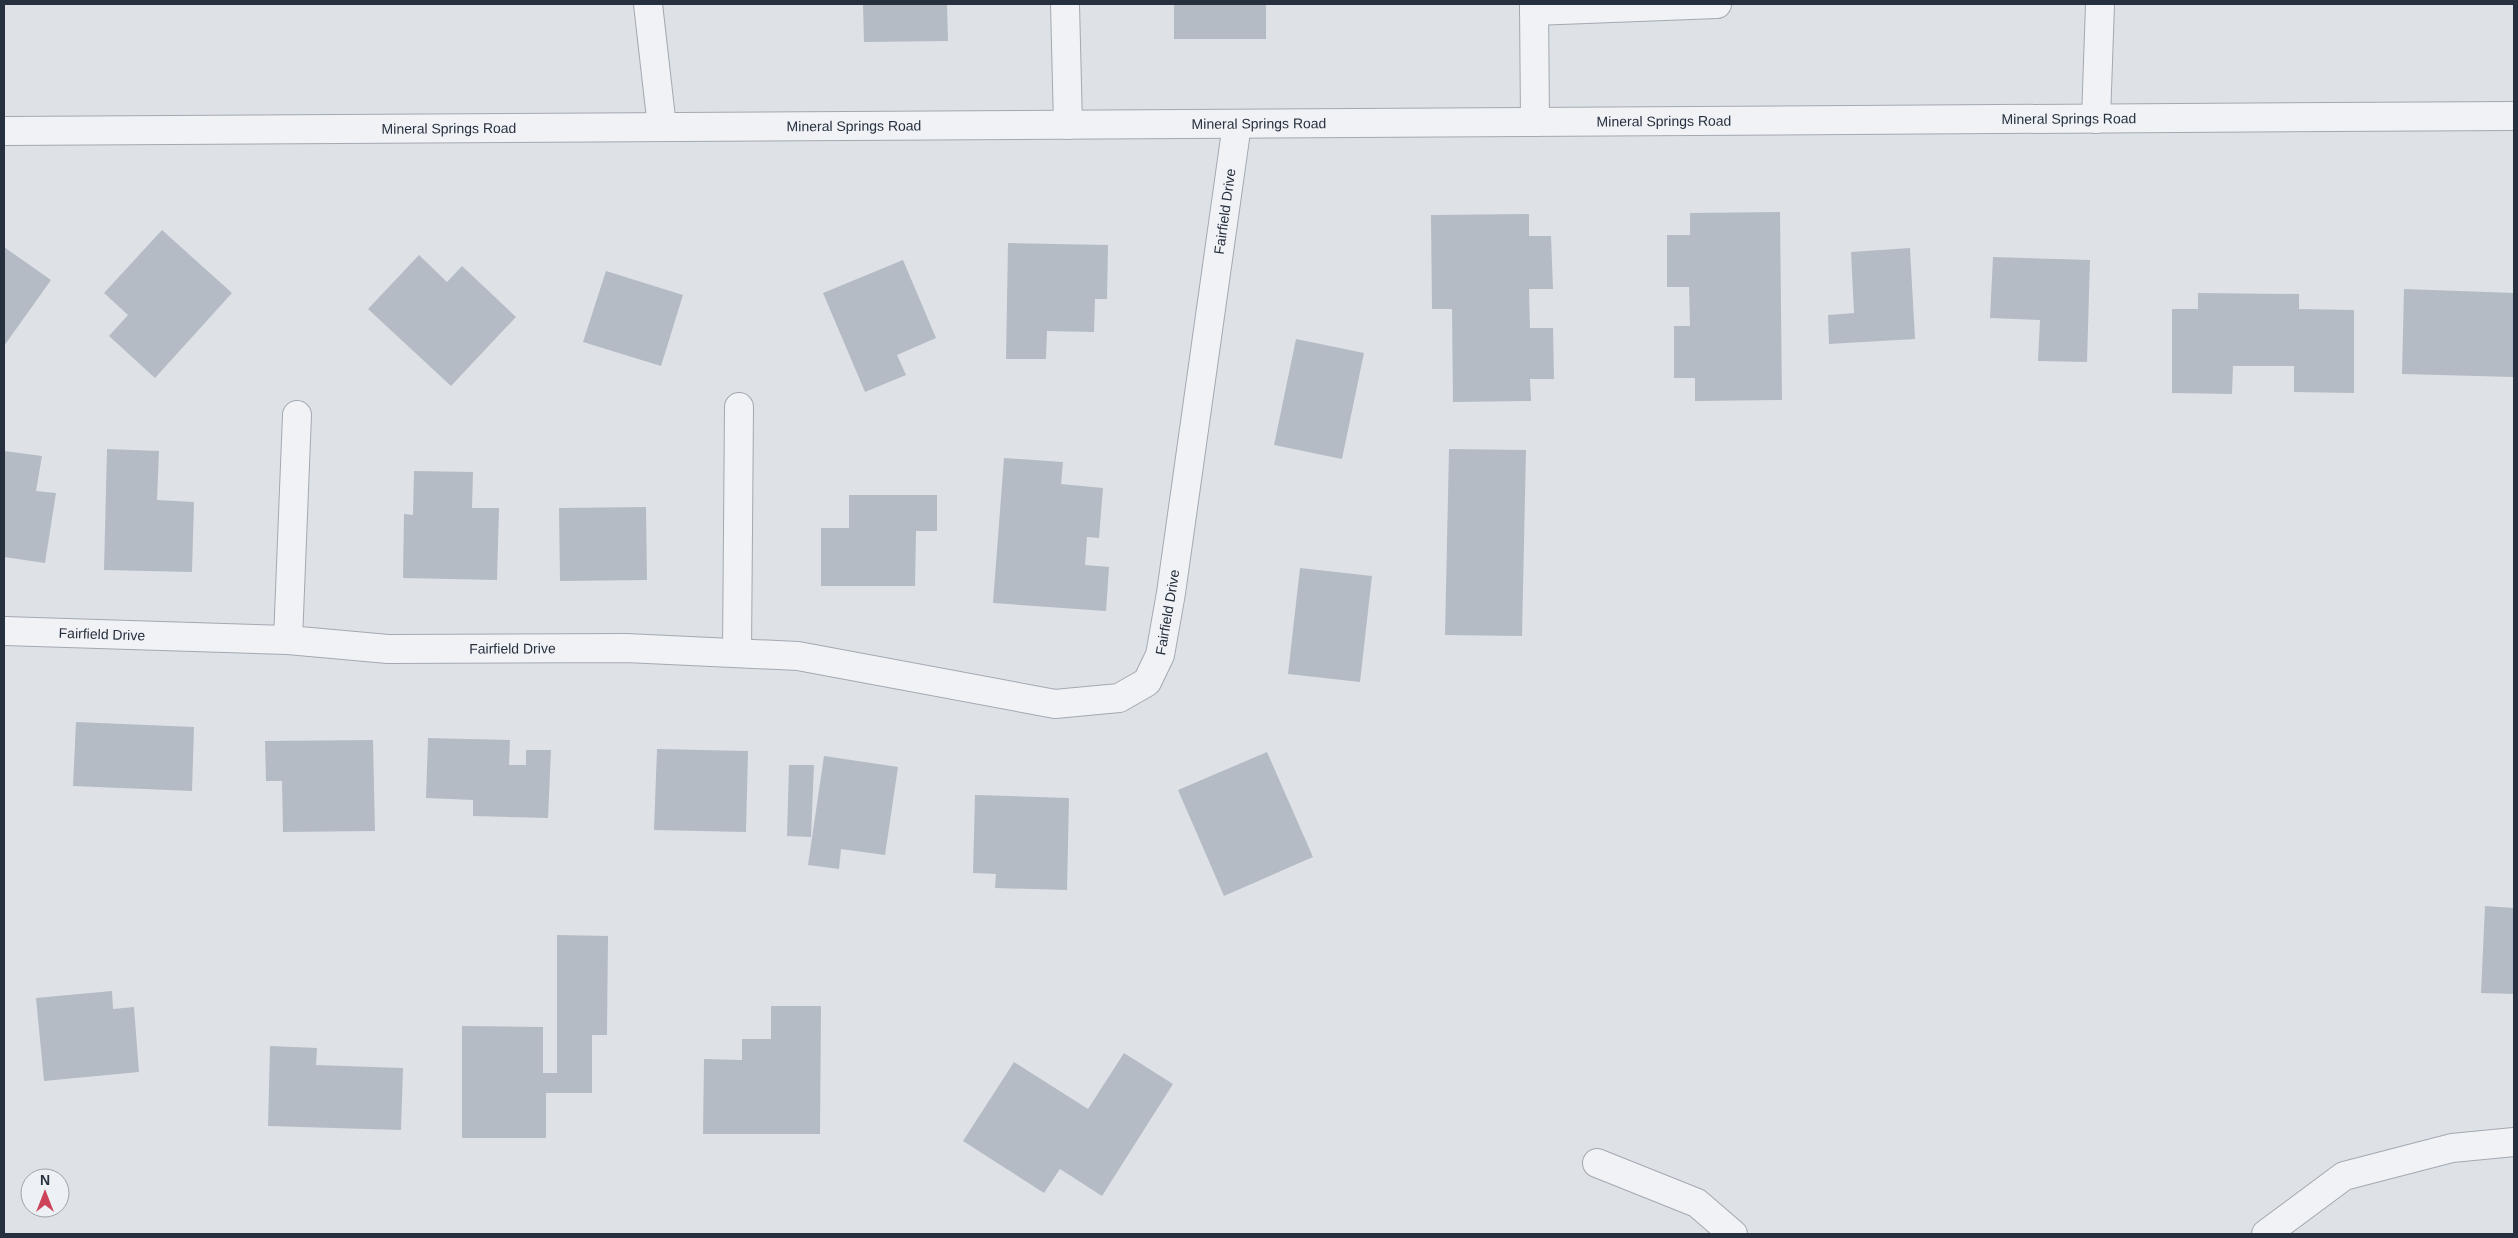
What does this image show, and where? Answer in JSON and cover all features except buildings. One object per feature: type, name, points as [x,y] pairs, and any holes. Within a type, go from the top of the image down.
[{"type":"street","points":[[648,4],[662,127]]},
{"type":"street","points":[[1065,4],[1068,125]]},
{"type":"street","points":[[1535,122],[1534,7],[1717,4]]},
{"type":"street","points":[[2096,119],[2100,4]]},
{"type":"street","name":"Mineral Springs Road","points":[[4,131],[2514,116]]},
{"type":"street","name":"Fairfield Drive","points":[[4,631],[288,640],[388,649],[626,648],[798,656],[1055,704],[1119,698],[1146,682],[1160,655],[1172,593],[1237,124]]},
{"type":"street","points":[[737,653],[739,407]]},
{"type":"street","points":[[288,640],[296,415]]},
{"type":"street","points":[[2266,1234],[2344,1176],[2452,1148],[2514,1142]]},
{"type":"street","points":[[1597,1163],[1697,1203],[1733,1234]]}]
